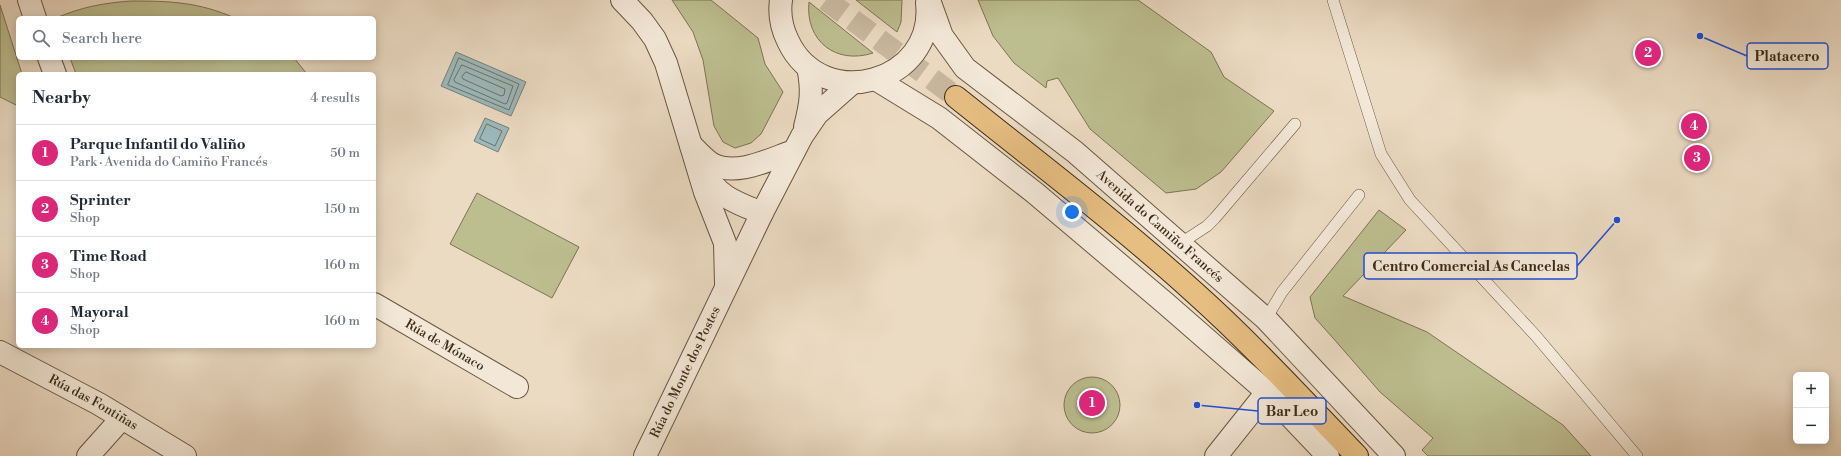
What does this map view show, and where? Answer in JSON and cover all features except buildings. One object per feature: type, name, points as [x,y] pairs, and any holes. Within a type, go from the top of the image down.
[{"type":"main road","name":"Avenida do Camiño Francés","points":[[956,98],[1114,223],[1196,293],[1262,358],[1357,456]]},
{"type":"street","points":[[28,0],[34,16]]},
{"type":"street","name":"Rúa do Monte dos Postes","points":[[622,0],[642,21],[655,39],[666,63],[705,192],[725,243],[726,289]]},
{"type":"street","points":[[777,2],[783,29],[792,50],[808,67],[828,79],[851,84],[878,80],[897,70],[913,54],[924,35],[928,13],[928,0]]},
{"type":"street","name":"Avenida do Camiño Francés","points":[[928,0],[942,36],[966,68],[1075,152],[1259,312],[1394,456]]},
{"type":"street","points":[[50,60],[54,72]]},
{"type":"street","name":"Rúa do Monte dos Postes","points":[[798,144],[812,100],[812,85],[808,67]]},
{"type":"street","points":[[878,80],[939,118],[1035,193],[1267,392],[1328,456]]},
{"type":"street","name":"Rúa do Monte dos Postes","points":[[645,456],[762,213],[798,144],[817,114],[851,84]]},
{"type":"street","points":[[691,145],[712,164],[729,168],[744,167],[798,144]]},
{"type":"street","name":"Rúa do Monte dos Postes","points":[[691,145],[710,182],[714,186],[728,199],[762,213]]},
{"type":"street","name":"Rúa de Mónaco","points":[[376,305],[516,387]]},
{"type":"street","name":"Rúa das Fontiñas","points":[[0,352],[99,404],[185,456]]},
{"type":"street","points":[[1216,456],[1267,392]]},
{"type":"street","points":[[88,456],[122,418]]},
{"type":"lane","points":[[1333,0],[1381,154],[1406,193],[1536,336],[1637,456]]},
{"type":"lane","points":[[1188,249],[1295,124]]},
{"type":"lane","points":[[1259,312],[1282,292],[1359,195]]},
{"type":"green space","points":[[672,0],[711,0],[758,38],[765,64],[783,92],[761,134],[751,143],[735,148],[723,142],[714,126],[703,60],[693,32]]},
{"type":"green space","points":[[856,0],[902,0],[901,22],[897,32]]},
{"type":"green space","points":[[978,0],[1138,0],[1211,52],[1224,77],[1274,111],[1221,172],[1196,189],[1166,193],[1090,129],[1058,78],[1047,81],[1046,88],[1014,63],[993,36]]},
{"type":"green space","points":[[131,1],[172,2],[209,9],[230,16],[61,16],[93,6]]},
{"type":"green space","points":[[809,2],[873,53],[859,56],[847,56],[826,47],[812,28],[809,16]]},
{"type":"green space","points":[[0,5],[16,55],[16,60],[18,60],[21,72],[16,72],[16,105],[0,97]]},
{"type":"green space","points":[[71,60],[296,60],[305,72],[75,72]]},
{"type":"green space","points":[[477,193],[579,247],[552,298],[450,244]]},
{"type":"green space","points":[[1379,210],[1406,230],[1343,296],[1427,332],[1563,425],[1591,456],[1428,456],[1422,450],[1433,438],[1380,392],[1315,318],[1310,297]]},
{"type":"green space","points":[[1086,377],[1098,377],[1112,385],[1120,399],[1118,416],[1112,425],[1098,433],[1086,433],[1076,428],[1069,421],[1064,411],[1064,399],[1069,389],[1076,382]]},
{"type":"water","points":[[456,52],[526,82],[511,116],[441,86]]},
{"type":"water","points":[[485,118],[509,128],[498,152],[474,141]]},
{"type":"tunnel","points":[[826,0],[956,97]]},
{"type":"place","name":"Platacero","points":[[1700,36]]},
{"type":"place","name":"Sprinter","points":[[1648,53]]},
{"type":"place","name":"Mayoral","points":[[1694,126]]},
{"type":"place","name":"Time Road","points":[[1697,158]]},
{"type":"place","name":"Centro Comercial As Cancelas","points":[[1617,220]]},
{"type":"place","name":"Parque Infantil do Valiño","points":[[1092,403]]},
{"type":"place","name":"Bar Leo","points":[[1197,405]]}]
